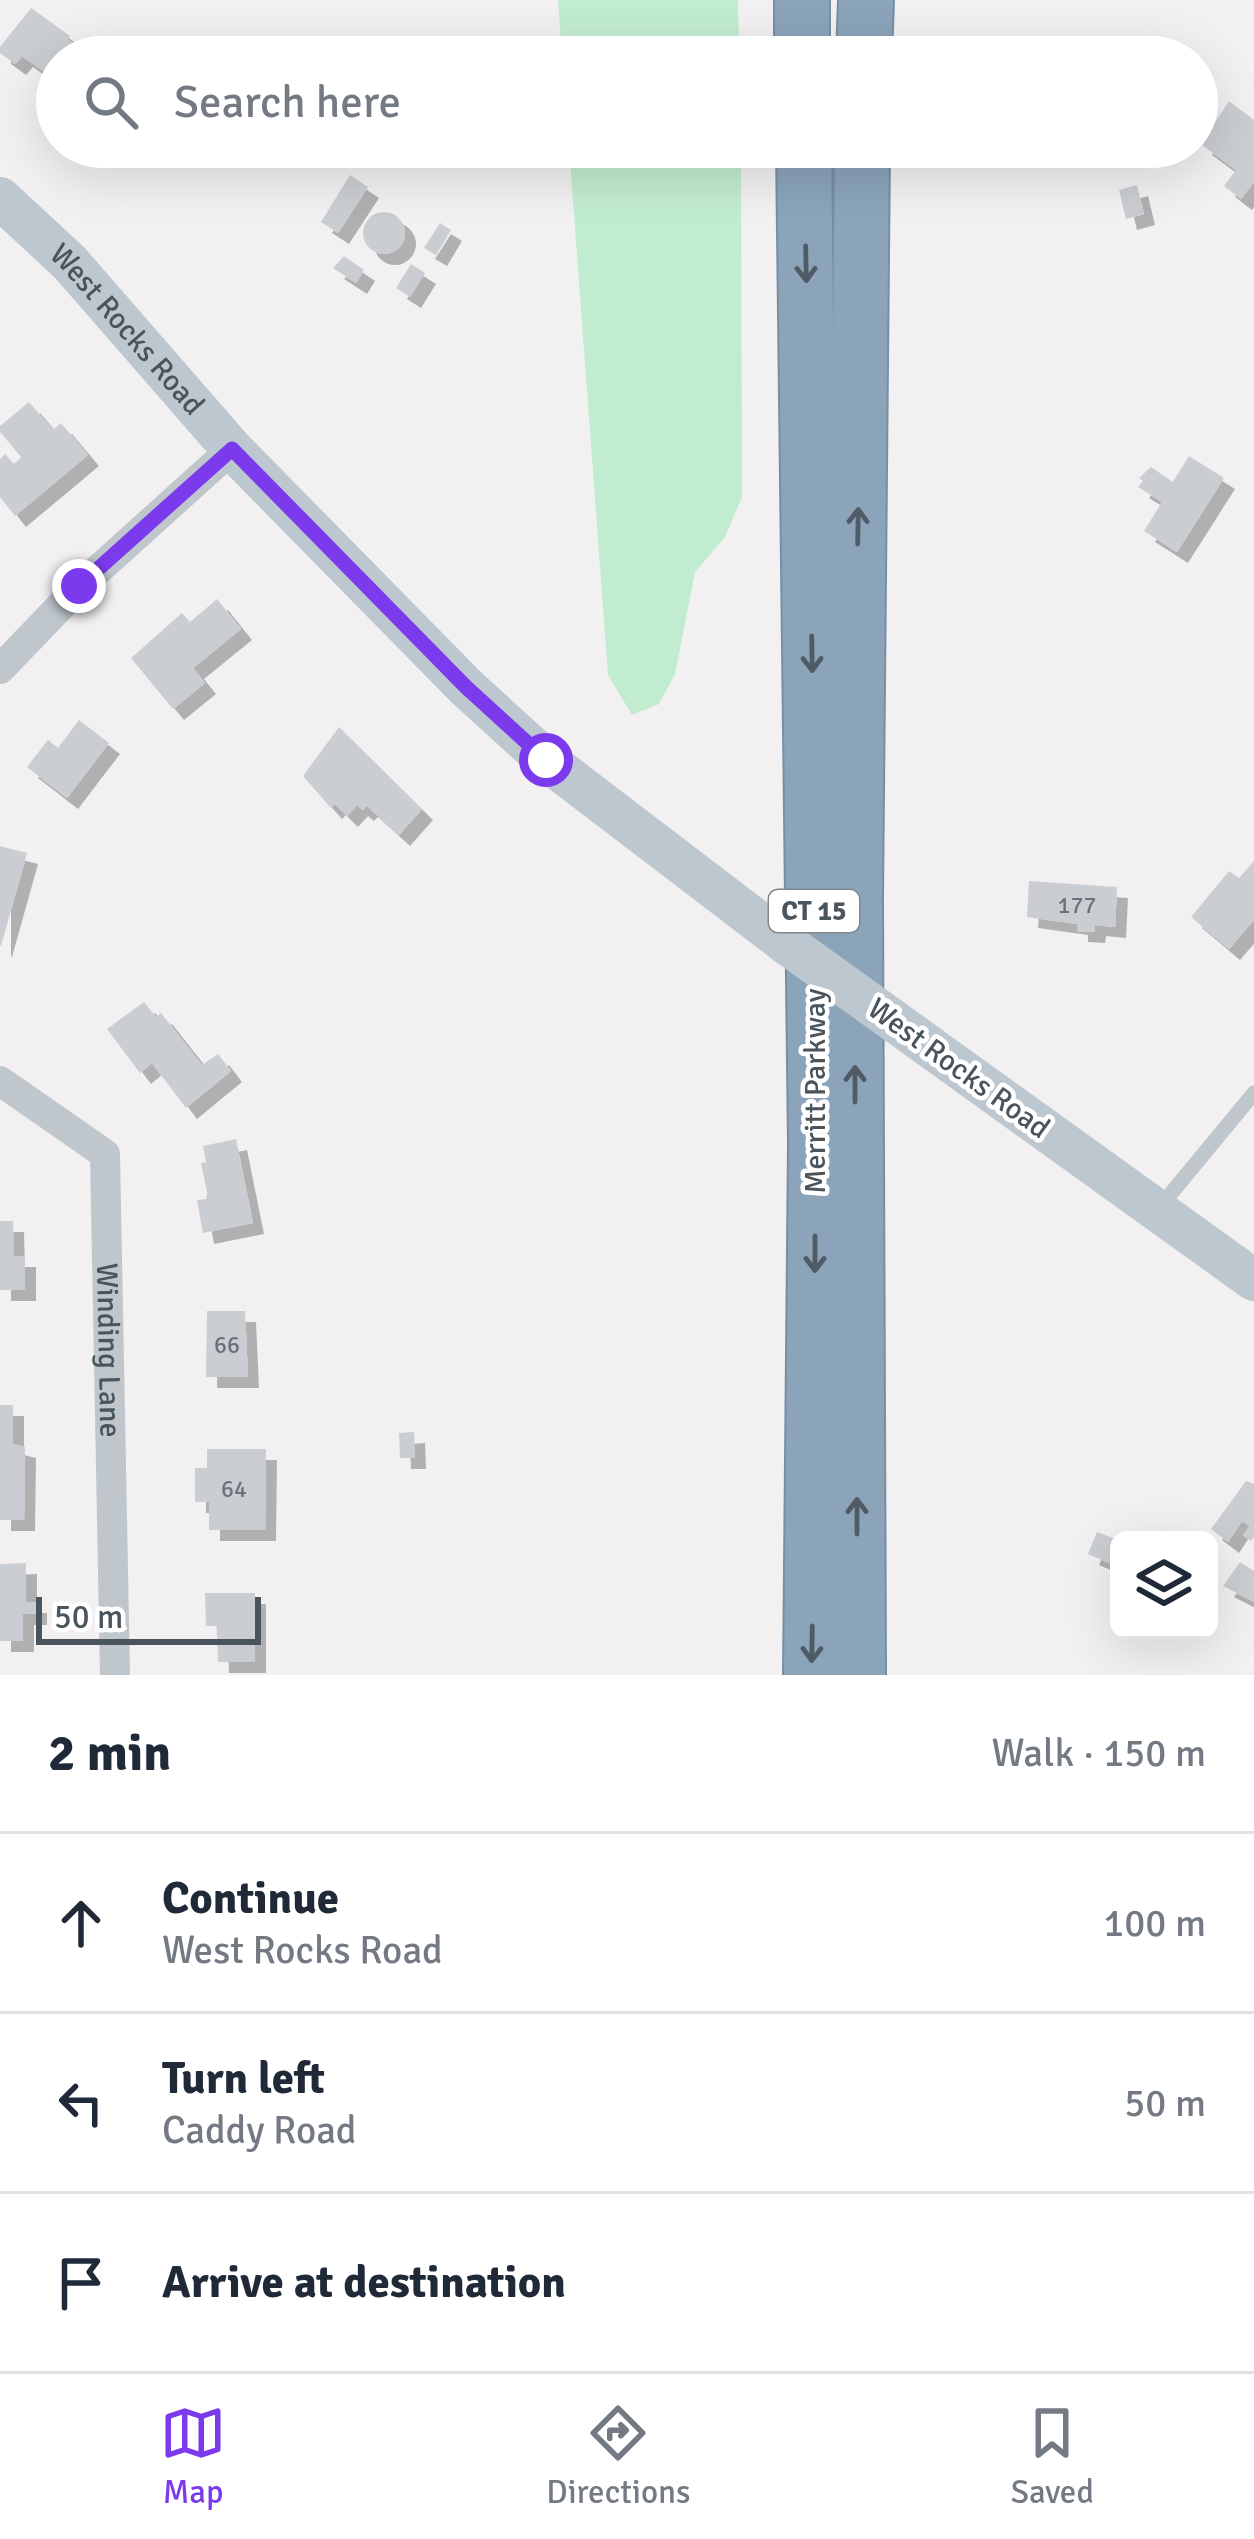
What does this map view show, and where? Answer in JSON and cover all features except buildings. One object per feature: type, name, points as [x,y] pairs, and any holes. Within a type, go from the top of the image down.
[{"type":"highway","points":[[802,0],[802,36]]},
{"type":"highway","points":[[865,36],[866,0]]},
{"type":"highway","name":"Merritt Parkway","points":[[804,168],[816,1144],[812,1675]]},
{"type":"highway","name":"Merritt Parkway","points":[[858,1675],[855,945],[862,168]]},
{"type":"main road","name":"West Rocks Road","points":[[0,198],[70,263],[232,449],[466,687],[546,760],[787,944],[1254,1280]]},
{"type":"street","points":[[0,669],[79,586],[232,449]]},
{"type":"street","name":"Winding Lane","points":[[0,1081],[105,1154],[115,1675]]},
{"type":"lane","points":[[1157,1210],[1254,1093]]},
{"type":"green space","points":[[558,0],[738,0],[739,36],[561,36]]},
{"type":"green space","points":[[571,168],[741,168],[742,497],[725,537],[695,572],[675,674],[659,704],[632,715],[608,675]]},
{"type":"route","points":[[79,586],[232,449],[466,687],[546,760]]}]
